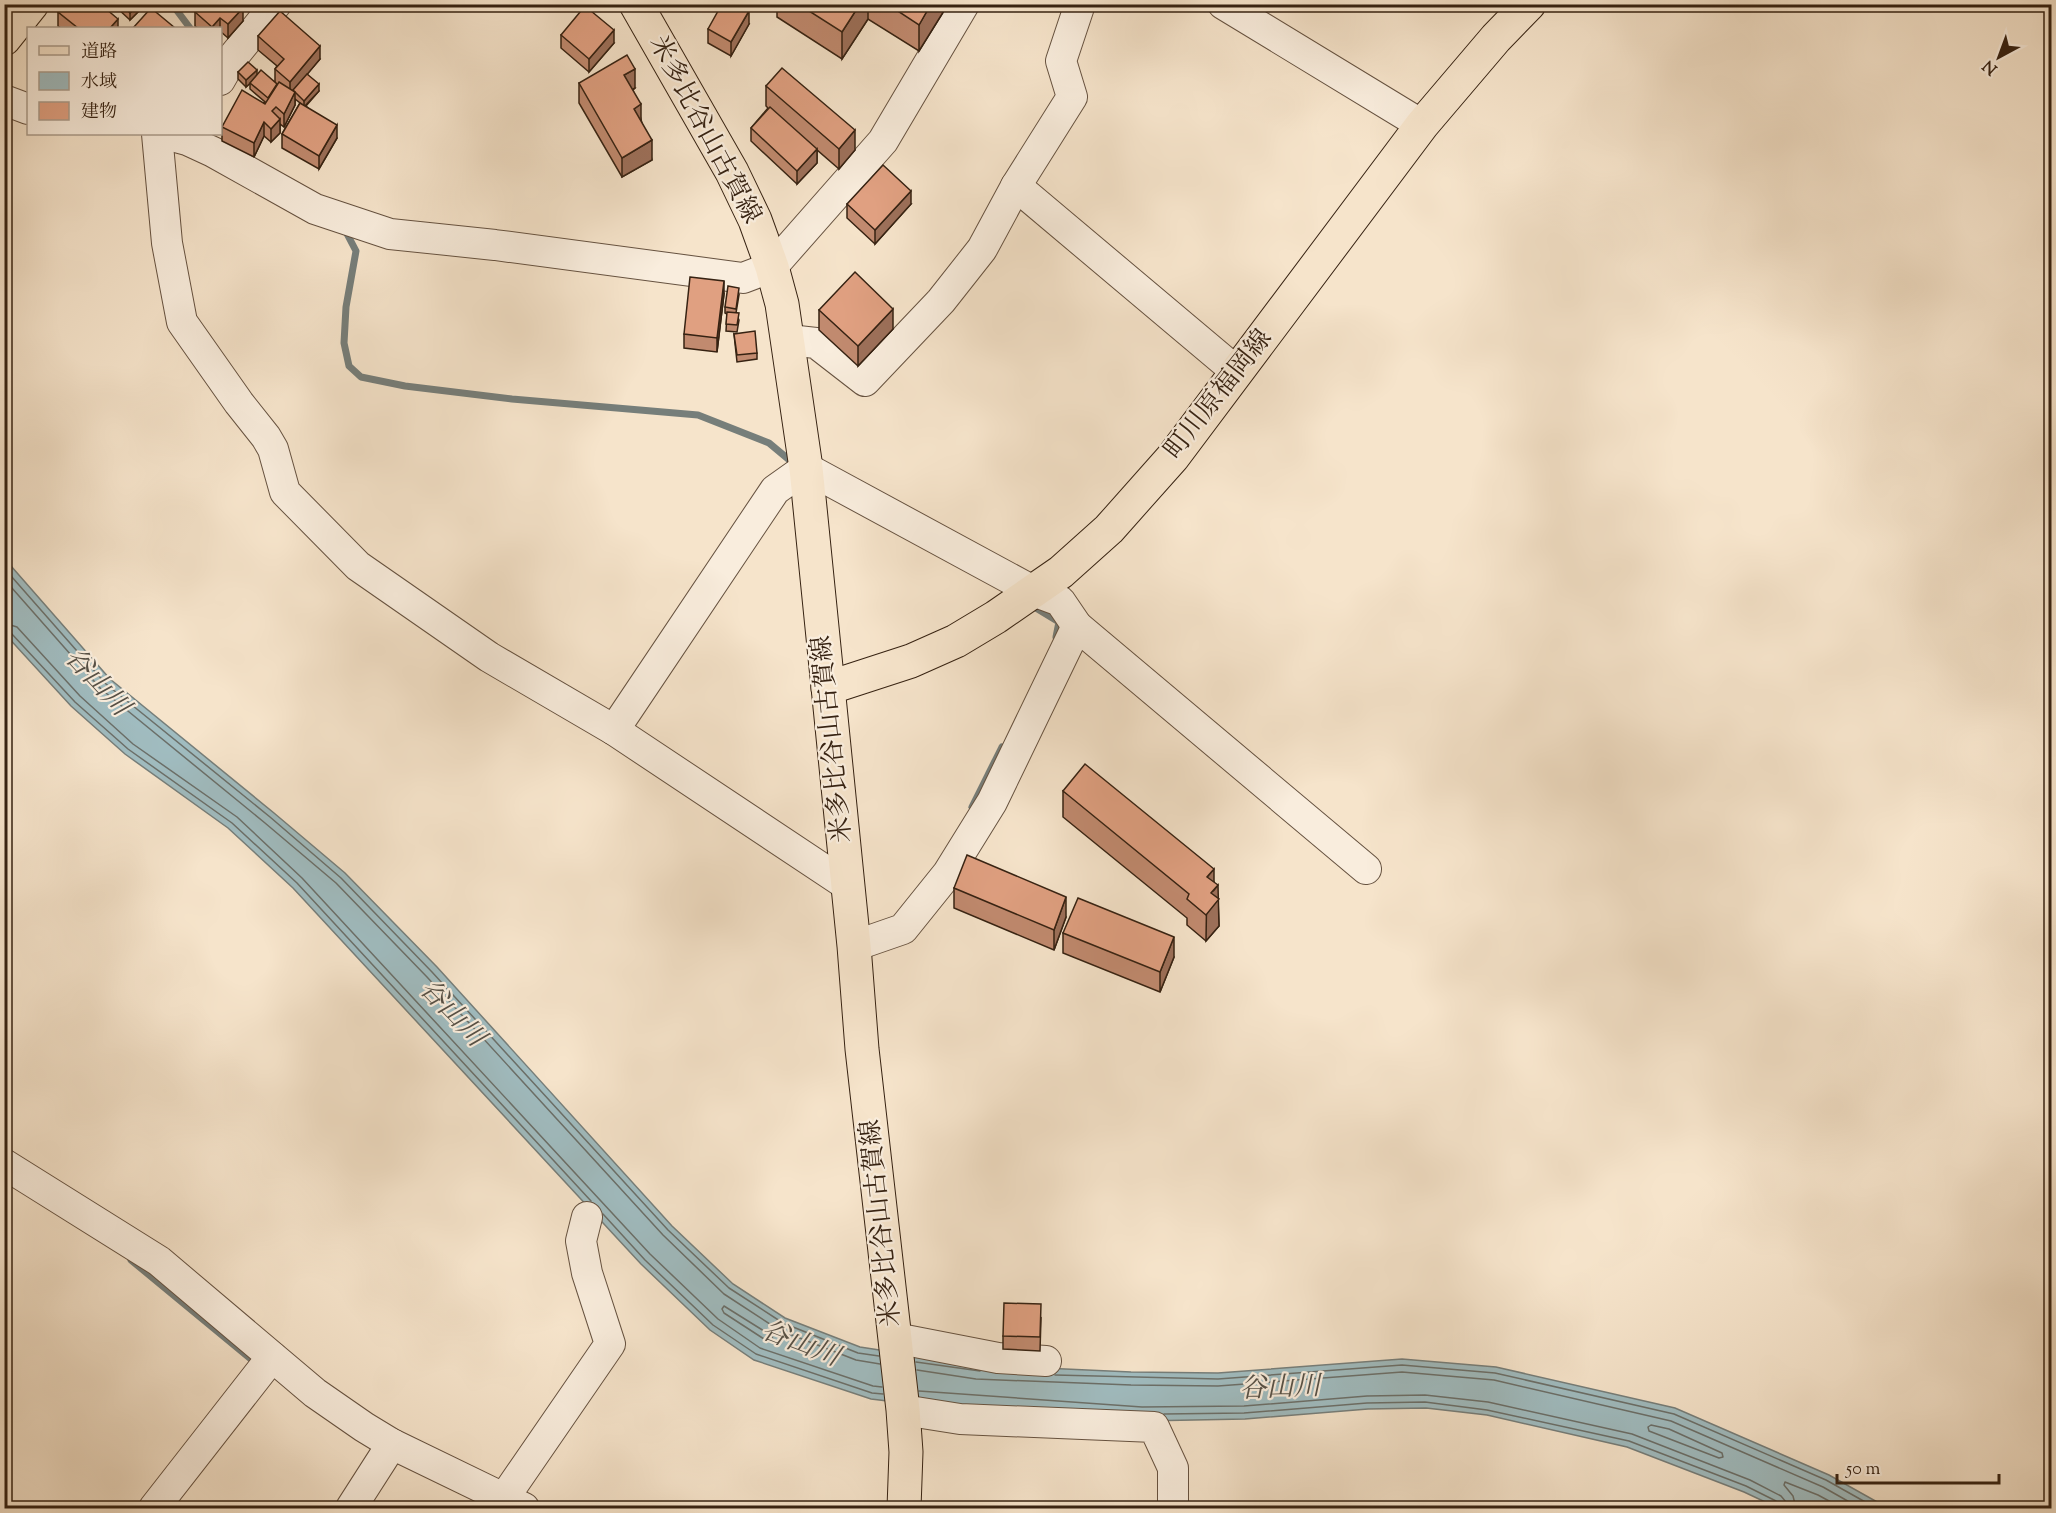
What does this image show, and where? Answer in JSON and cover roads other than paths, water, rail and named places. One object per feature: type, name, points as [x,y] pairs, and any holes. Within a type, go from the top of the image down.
[{"type":"main road","points":[[4,39],[32,4]]},
{"type":"main road","name":"米多比谷山古賀線","points":[[636,4],[732,172],[755,220],[772,267],[789,340],[806,468],[854,946],[862,1049],[902,1408],[906,1452],[904,1509]]},
{"type":"main road","name":"町川原福岡線","points":[[828,688],[911,661],[956,640],[1061,572],[1109,529],[1173,457],[1422,125],[1496,38],[1529,4]]},
{"type":"street","points":[[222,76],[233,57],[276,4]]},
{"type":"street","points":[[181,136],[315,208],[390,234],[495,245],[743,278],[772,267],[883,141],[964,4]]},
{"type":"street","points":[[789,340],[816,343],[865,381],[941,301],[982,249],[1016,186],[1072,97],[1061,61],[1080,4]]},
{"type":"street","points":[[1222,4],[1422,125]]},
{"type":"street","points":[[4,100],[27,109]]},
{"type":"street","points":[[158,135],[167,243],[182,322],[266,437],[273,449],[285,492],[358,566],[489,657],[614,730],[847,885]]},
{"type":"street","points":[[1016,186],[1237,372]]},
{"type":"street","points":[[614,730],[775,490],[806,468],[1034,591],[1060,601],[1077,627],[1366,869]]},
{"type":"street","points":[[854,946],[903,929],[948,873],[992,802],[1077,627]]},
{"type":"street","points":[[4,1164],[159,1261],[315,1393],[392,1444],[514,1503],[610,1344],[587,1273],[581,1241],[587,1217]]},
{"type":"street","points":[[895,1338],[998,1358],[1046,1361]]},
{"type":"street","points":[[154,1509],[272,1357]]},
{"type":"street","points":[[902,1408],[960,1419],[1154,1427],[1173,1468],[1173,1509]]},
{"type":"street","points":[[351,1509],[392,1444]]},
{"type":"water","name":"谷山川","points":[[4,558],[110,679],[345,873],[437,967],[672,1226],[733,1284],[785,1318],[860,1347],[977,1365],[1131,1372],[1218,1373],[1402,1359],[1496,1367],[1675,1408],[1829,1475],[1888,1508],[1778,1508],[1744,1492],[1627,1447],[1487,1415],[1426,1408],[1368,1409],[1245,1419],[1142,1421],[937,1407],[871,1399],[754,1360],[710,1330],[641,1264],[293,888],[228,828],[125,754],[71,706],[5,634]]},
{"type":"waterway","points":[[172,4],[189,27]]},
{"type":"waterway","points":[[344,228],[356,251],[346,307],[344,343],[349,366],[361,377],[405,386],[512,399],[698,415],[769,443],[793,463]]},
{"type":"waterway","points":[[1031,605],[1059,622],[1056,637]]},
{"type":"waterway","points":[[972,807],[1002,747]]},
{"type":"waterway","points":[[131,1260],[257,1364]]}]
